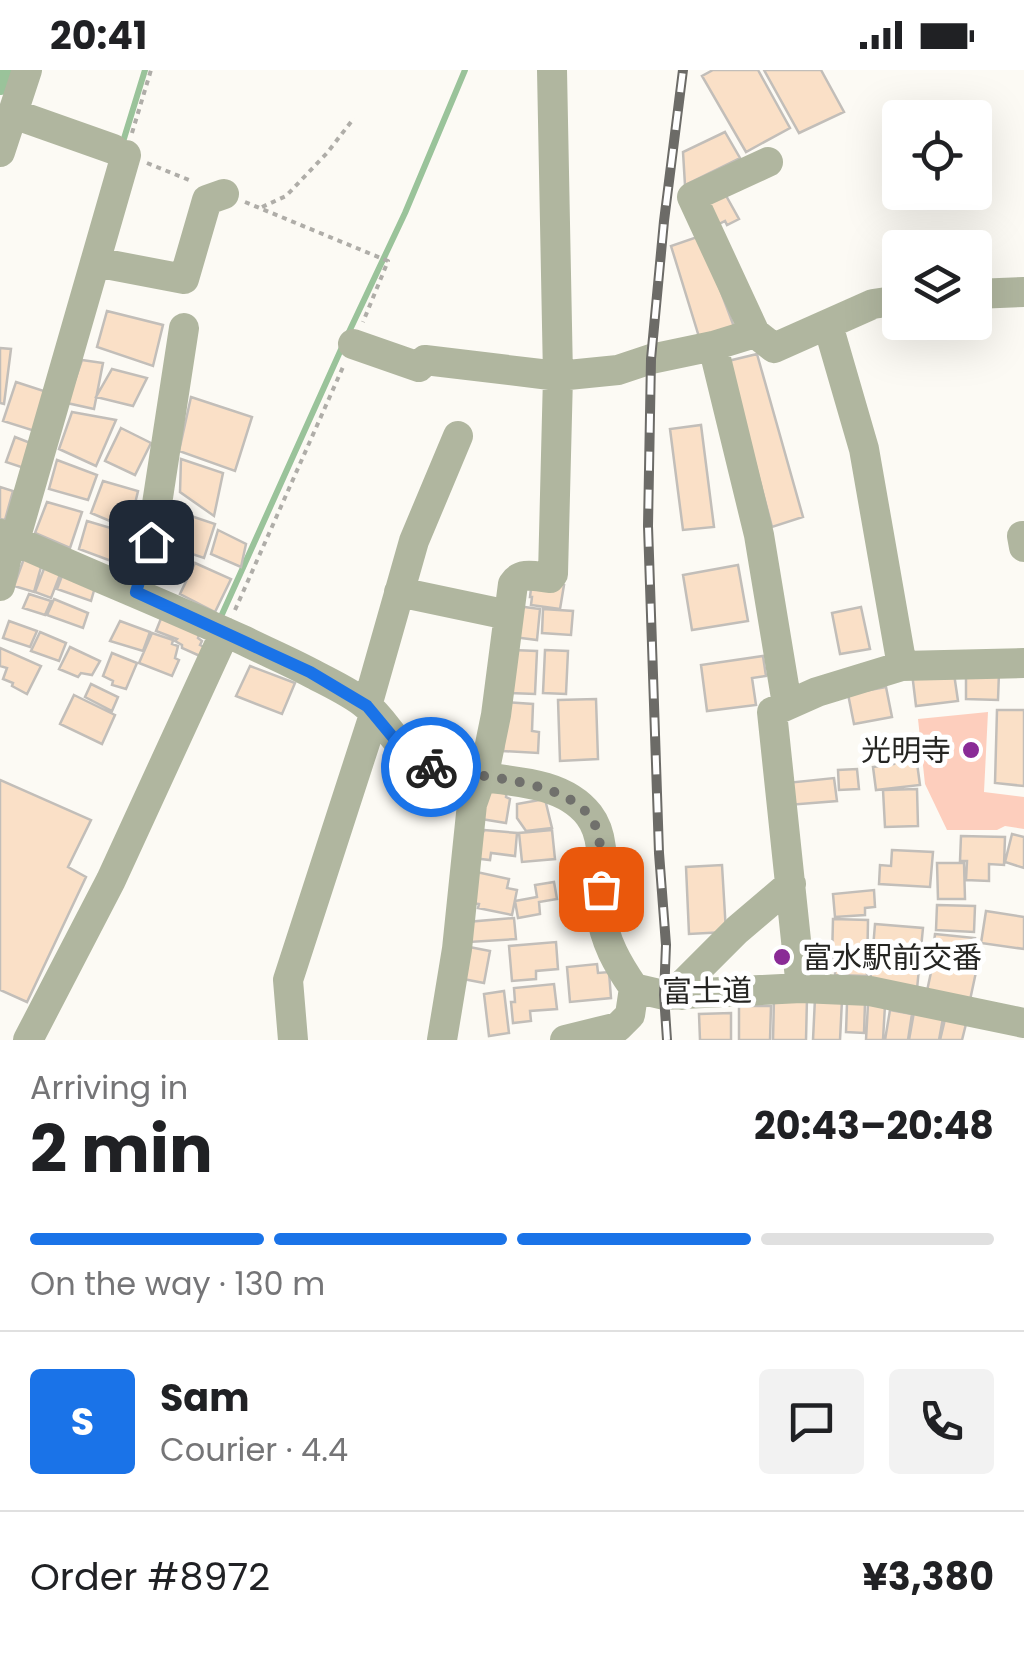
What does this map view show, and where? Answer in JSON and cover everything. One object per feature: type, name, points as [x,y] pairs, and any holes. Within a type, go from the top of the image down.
[{"type":"street","points":[[0,152],[27,70]]},
{"type":"street","points":[[442,1040],[457,949],[472,804],[496,715],[513,584],[524,575],[550,578],[553,574],[558,376],[552,70]]},
{"type":"street","points":[[0,586],[9,538],[95,262],[120,152],[14,114]]},
{"type":"street","points":[[768,162],[692,197],[755,334],[774,348],[882,303]]},
{"type":"street","points":[[95,262],[184,279],[207,200],[224,194]]},
{"type":"street","points":[[992,293],[1024,292]]},
{"type":"street","points":[[828,325],[864,448],[902,666]]},
{"type":"street","points":[[136,592],[151,542],[184,328]]},
{"type":"street","points":[[353,344],[419,367],[425,360],[558,376],[618,370],[755,334]]},
{"type":"street","points":[[714,346],[758,535],[787,704]]},
{"type":"street","points":[[293,1040],[288,980],[371,710],[414,541],[458,436]]},
{"type":"street","name":"富士道","points":[[9,538],[310,672],[371,710],[401,747],[432,768],[516,782],[571,798],[588,814],[598,831],[601,915],[609,944],[634,988],[664,996],[801,988],[870,991],[975,1027],[1022,1025]]},
{"type":"street","points":[[399,592],[508,614]]},
{"type":"street","points":[[28,1040],[111,880],[219,630]]},
{"type":"street","points":[[801,988],[772,712],[817,692],[902,666],[1024,663]]},
{"type":"street","points":[[682,995],[682,985],[791,884]]},
{"type":"street","points":[[733,992],[737,930]]},
{"type":"street","points":[[565,1040],[603,1036],[618,1027],[630,1015],[634,988]]},
{"type":"path","points":[[150,70],[120,152],[388,262],[219,630]]},
{"type":"path","points":[[262,208],[286,196],[354,118]]},
{"type":"shaded area","name":"光明寺","points":[[988,712],[984,792],[1024,797],[1024,829],[1005,826],[997,830],[947,830],[925,784],[918,719]]},
{"type":"building","points":[[713,70],[758,70],[790,128],[746,152],[702,76]]},
{"type":"building","points":[[764,70],[821,70],[844,112],[799,133]]},
{"type":"building","points":[[725,132],[740,158],[685,185],[683,152]]},
{"type":"building","points":[[724,192],[739,219],[715,226],[702,203]]},
{"type":"building","points":[[700,236],[736,332],[700,340],[671,246]]},
{"type":"building","points":[[107,311],[163,325],[153,366],[97,347]]},
{"type":"building","points":[[0,348],[11,349],[4,404],[0,403]]},
{"type":"building","points":[[757,354],[803,517],[772,527],[728,361]]},
{"type":"building","points":[[82,360],[103,363],[94,409],[67,403]]},
{"type":"building","points":[[112,369],[147,378],[133,406],[96,397]]},
{"type":"building","points":[[16,382],[50,393],[38,432],[3,421]]},
{"type":"building","points":[[191,397],[252,417],[235,471],[179,451]]},
{"type":"building","points":[[72,412],[116,420],[96,466],[59,449]]},
{"type":"building","points":[[701,425],[714,527],[683,530],[670,429]]},
{"type":"building","points":[[121,428],[151,443],[135,475],[105,461]]},
{"type":"building","points":[[15,437],[33,444],[24,468],[6,462]]},
{"type":"building","points":[[181,459],[223,473],[214,516],[180,492]]},
{"type":"building","points":[[57,460],[97,475],[88,500],[49,489]]},
{"type":"building","points":[[103,481],[138,491],[129,529],[91,513]]},
{"type":"building","points":[[0,487],[13,491],[5,520],[0,519]]},
{"type":"building","points":[[47,502],[82,512],[70,548],[35,533]]},
{"type":"building","points":[[182,513],[215,524],[204,558],[168,546]]},
{"type":"building","points":[[87,521],[121,531],[114,562],[79,549]]},
{"type":"building","points":[[218,530],[246,544],[241,567],[211,554]]},
{"type":"building","points":[[26,553],[43,560],[34,592],[14,586]]},
{"type":"building","points":[[195,563],[231,579],[215,612],[180,594]]},
{"type":"building","points":[[738,565],[748,621],[692,630],[683,575]]},
{"type":"building","points":[[45,566],[61,572],[51,598],[35,592]]},
{"type":"building","points":[[65,568],[97,580],[91,601],[57,589]]},
{"type":"building","points":[[532,580],[564,585],[560,609],[531,605]]},
{"type":"building","points":[[29,594],[51,601],[45,615],[23,608]]},
{"type":"building","points":[[54,599],[88,613],[83,628],[47,615]]},
{"type":"building","points":[[517,606],[540,609],[537,640],[513,637]]},
{"type":"building","points":[[861,607],[870,649],[840,654],[832,613]]},
{"type":"building","points":[[543,609],[573,611],[571,635],[542,633]]},
{"type":"building","points":[[164,611],[199,635],[204,647],[200,656],[182,648],[177,639],[156,631]]},
{"type":"building","points":[[9,621],[37,631],[30,647],[3,638]]},
{"type":"building","points":[[120,621],[150,632],[143,651],[110,641]]},
{"type":"building","points":[[40,632],[66,643],[59,661],[31,651]]},
{"type":"building","points":[[152,633],[173,640],[172,644],[178,646],[175,658],[179,660],[172,676],[139,663]]},
{"type":"building","points":[[70,647],[100,661],[92,675],[81,673],[78,677],[59,669]]},
{"type":"building","points":[[0,648],[41,666],[27,694],[3,679],[7,668],[0,666]]},
{"type":"building","points":[[512,650],[537,651],[535,694],[510,693]]},
{"type":"building","points":[[545,650],[568,651],[566,694],[543,693]]},
{"type":"building","points":[[112,653],[137,663],[126,689],[112,685],[113,681],[103,676]]},
{"type":"building","points":[[763,656],[766,676],[752,678],[756,705],[707,711],[701,665]]},
{"type":"building","points":[[250,666],[295,683],[282,714],[236,696]]},
{"type":"building","points":[[953,667],[958,701],[916,706],[912,673]]},
{"type":"building","points":[[966,671],[999,672],[998,700],[966,699]]},
{"type":"building","points":[[91,684],[118,697],[112,711],[85,697]]},
{"type":"building","points":[[886,687],[892,717],[854,724],[848,694]]},
{"type":"building","points":[[74,695],[115,715],[102,744],[60,724]]},
{"type":"building","points":[[596,699],[598,759],[560,761],[558,700]]},
{"type":"building","points":[[506,702],[533,704],[532,731],[539,732],[538,753],[503,751]]},
{"type":"building","name":"光明寺","points":[[997,710],[1024,710],[1024,786],[995,783]]},
{"type":"building","points":[[913,734],[920,785],[876,790],[873,767],[894,764],[890,737]]},
{"type":"building","points":[[857,769],[859,789],[839,790],[838,770]]},
{"type":"building","points":[[834,778],[837,801],[788,805],[786,783]]},
{"type":"building","points":[[0,780],[91,820],[68,867],[86,877],[27,1002],[0,990]]},
{"type":"building","points":[[485,784],[507,788],[506,797],[510,799],[506,823],[475,818]]},
{"type":"building","points":[[917,789],[918,826],[885,827],[883,790]]},
{"type":"building","points":[[545,799],[552,828],[526,831],[517,818],[517,804]]},
{"type":"building","points":[[484,830],[517,833],[515,856],[491,853],[490,860],[472,858]]},
{"type":"building","points":[[552,830],[555,859],[522,862],[519,833]]},
{"type":"building","points":[[1012,834],[1024,837],[1024,868],[1005,862]]},
{"type":"building","points":[[961,836],[1005,837],[1004,865],[989,864],[989,881],[966,880],[967,861],[960,861]]},
{"type":"building","points":[[892,850],[933,852],[930,887],[879,884],[880,865],[891,866]]},
{"type":"building","points":[[937,863],[964,863],[965,899],[938,899]]},
{"type":"building","points":[[722,865],[726,932],[689,934],[686,867]]},
{"type":"building","points":[[564,870],[588,870],[589,909],[566,910]]},
{"type":"building","points":[[472,871],[509,879],[507,888],[517,890],[512,915],[465,902]]},
{"type":"building","points":[[554,882],[557,899],[539,902],[540,914],[518,918],[515,901],[537,897],[535,885]]},
{"type":"building","points":[[874,890],[875,907],[865,908],[865,915],[835,917],[833,894]]},
{"type":"building","points":[[937,905],[975,906],[974,932],[936,930]]},
{"type":"building","points":[[986,911],[1024,917],[1024,949],[981,943]]},
{"type":"building","points":[[514,918],[516,939],[469,942],[467,922]]},
{"type":"building","points":[[833,919],[868,920],[867,976],[835,975]]},
{"type":"building","points":[[875,924],[923,928],[917,989],[870,985]]},
{"type":"building","points":[[935,934],[975,938],[973,963],[932,959]]},
{"type":"building","points":[[556,942],[558,969],[536,971],[536,979],[512,981],[509,946]]},
{"type":"building","points":[[464,946],[490,951],[484,983],[458,978]]},
{"type":"building","points":[[933,963],[976,972],[970,1000],[927,991]]},
{"type":"building","points":[[597,964],[598,973],[609,972],[611,998],[570,1002],[567,967]]},
{"type":"building","points":[[554,984],[557,1009],[530,1011],[531,1021],[513,1023],[514,988]]},
{"type":"building","points":[[504,991],[509,1033],[489,1036],[484,994]]},
{"type":"building","points":[[774,998],[807,998],[806,1040],[773,1040]]},
{"type":"building","points":[[815,998],[842,1000],[840,1040],[813,1040]]},
{"type":"building","points":[[847,1003],[865,1003],[864,1033],[846,1032]]},
{"type":"building","points":[[868,1004],[885,1005],[883,1040],[866,1040]]},
{"type":"building","points":[[739,1006],[771,1006],[770,1040],[739,1040]]},
{"type":"building","points":[[890,1010],[912,1014],[908,1040],[885,1040]]},
{"type":"building","points":[[914,1012],[943,1018],[939,1040],[909,1040]]},
{"type":"building","points":[[731,1013],[731,1040],[700,1040],[699,1014]]},
{"type":"building","points":[[946,1015],[967,1020],[962,1040],[940,1040]]},
{"type":"waterway","points":[[0,76],[2,70]]},
{"type":"waterway","points":[[122,145],[145,70]]},
{"type":"waterway","points":[[348,334],[405,213],[465,70]]},
{"type":"waterway","points":[[219,621],[343,345]]},
{"type":"railway","points":[[667,1040],[648,526],[651,359],[683,70]]},
{"type":"way so far","points":[[431,767],[516,782],[571,798],[588,814],[598,831],[601,889]]},
{"type":"place","name":"光明寺","points":[[971,750]]},
{"type":"place","name":"富水駅前交番","points":[[782,957]]},
{"type":"route","points":[[151,542],[136,592],[310,672],[367,706],[401,747],[431,767]]}]
